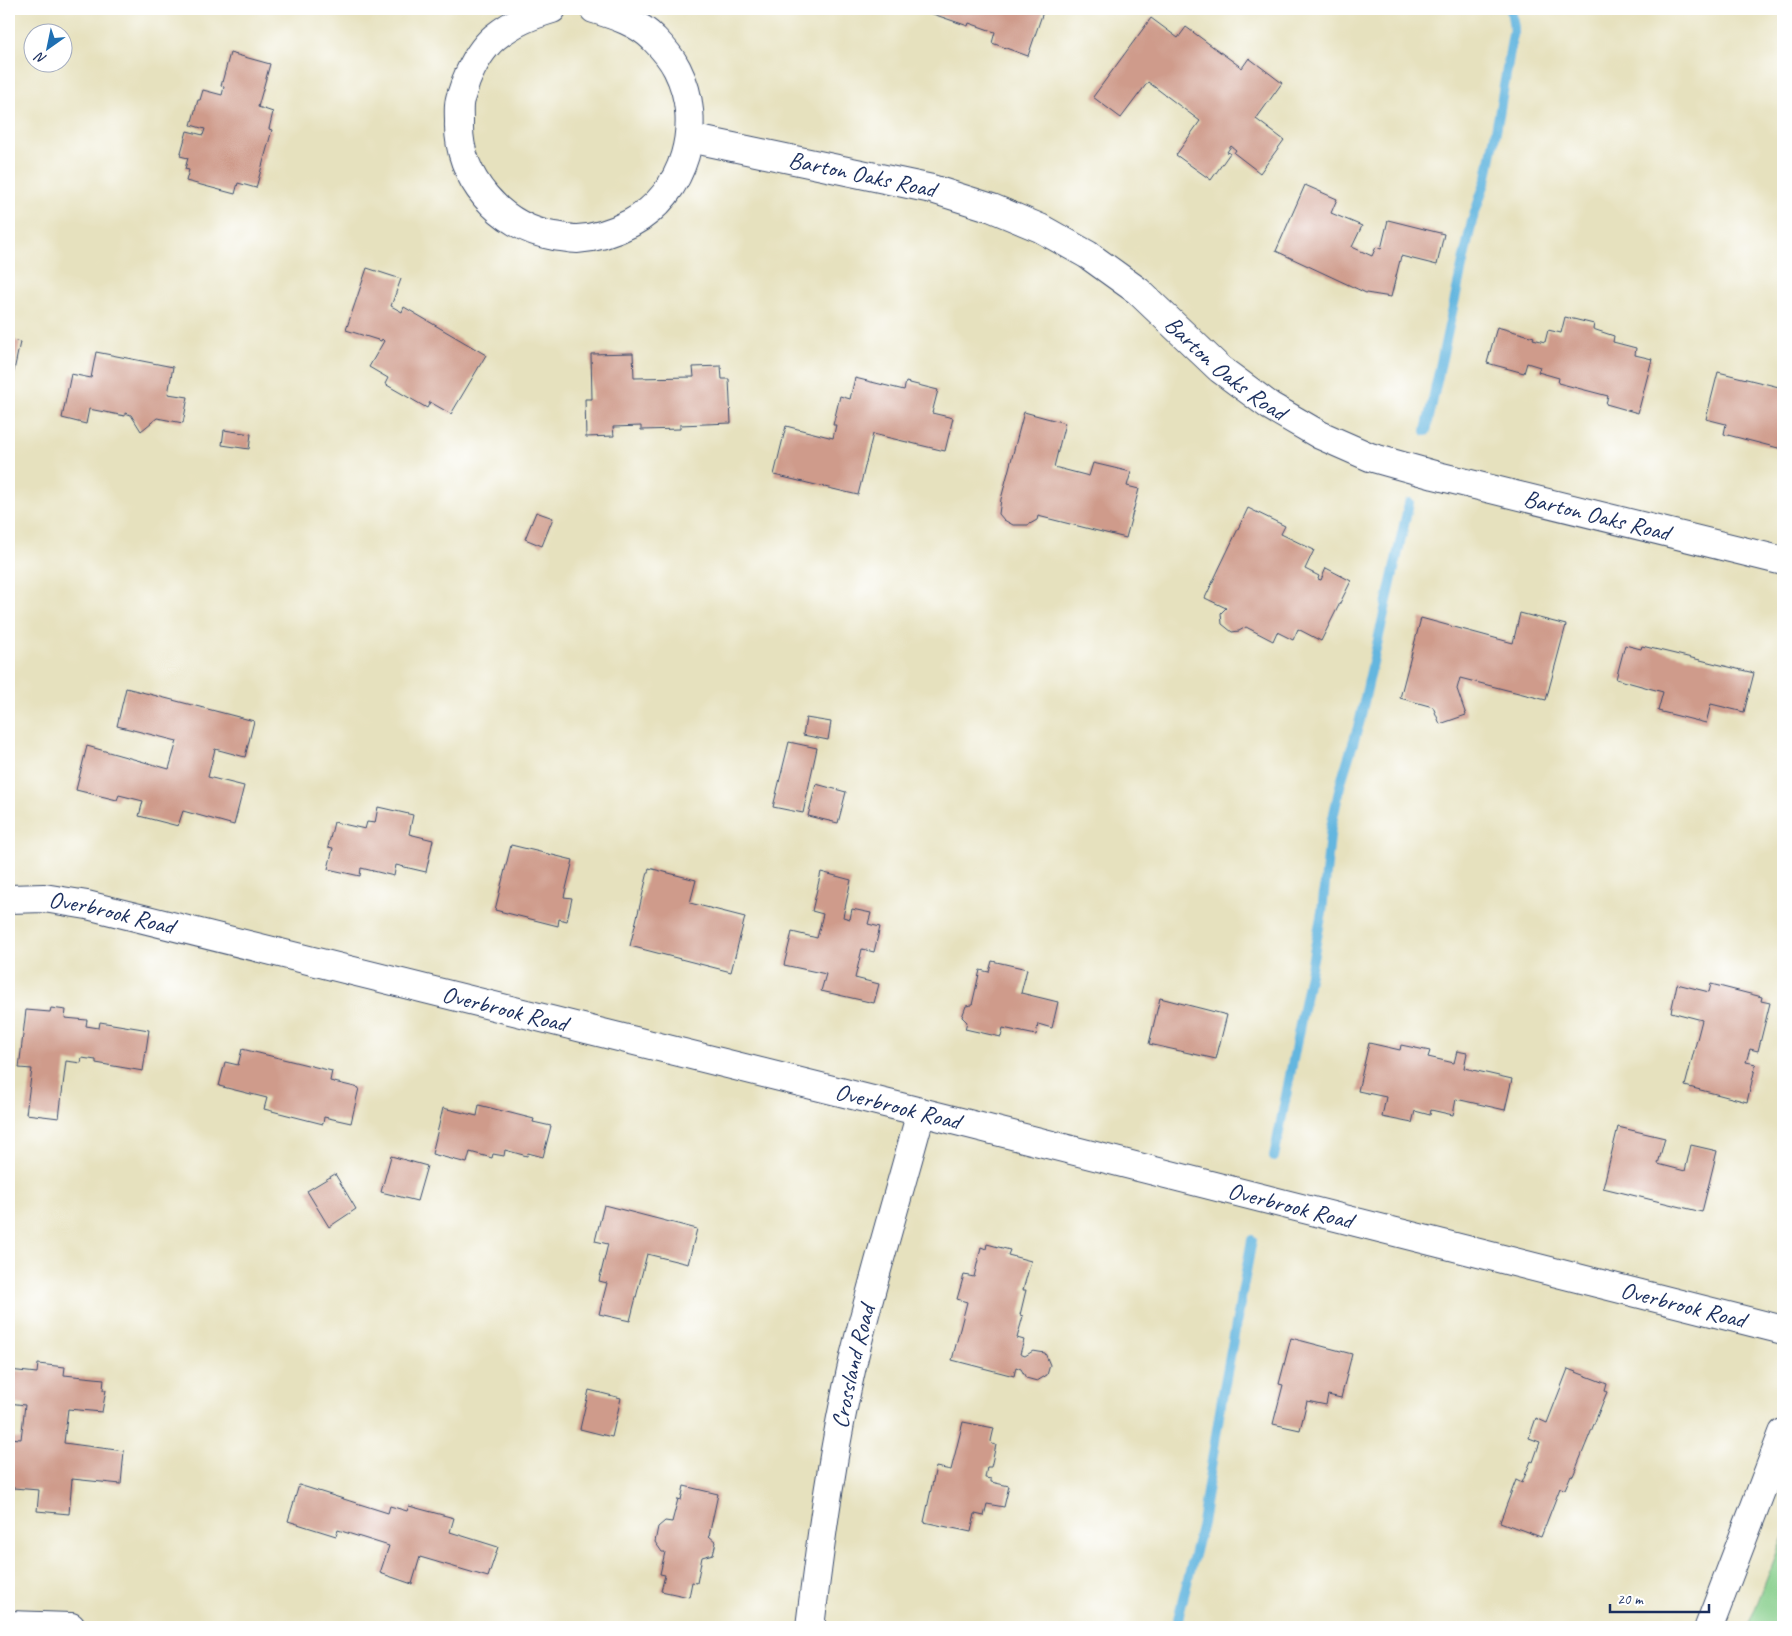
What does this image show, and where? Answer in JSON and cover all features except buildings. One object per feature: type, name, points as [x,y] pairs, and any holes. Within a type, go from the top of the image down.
[{"type":"street","points":[[552,9],[522,18],[494,38],[471,67],[459,101],[458,134],[466,167],[485,198],[513,222],[540,233],[576,239],[613,232],[645,215],[668,191],[682,167],[690,138],[688,102],[677,69],[653,38],[622,17],[594,9]]},
{"type":"street","name":"Barton Oaks Road","points":[[690,138],[932,189],[992,208],[1040,228],[1088,255],[1138,291],[1220,370],[1270,406],[1320,434],[1370,457],[1434,475],[1783,561]]},
{"type":"street","name":"Overbrook Road","points":[[9,899],[44,898],[87,905],[921,1112],[1783,1330]]},
{"type":"street","name":"Crossland Road","points":[[810,1627],[823,1526],[837,1441],[854,1358],[921,1112]]},
{"type":"street","points":[[1709,1627],[1783,1432]]},
{"type":"street","points":[[9,1625],[71,1627]]},
{"type":"green space","points":[[1783,1537],[1783,1627],[1748,1627]]},
{"type":"waterway","points":[[1426,431],[1472,221],[1487,177],[1514,28],[1511,9]]},
{"type":"waterway","points":[[1274,1157],[1322,912],[1331,827],[1341,782],[1359,724],[1409,503]]},
{"type":"waterway","points":[[1176,1627],[1202,1523],[1221,1404],[1252,1240]]}]
